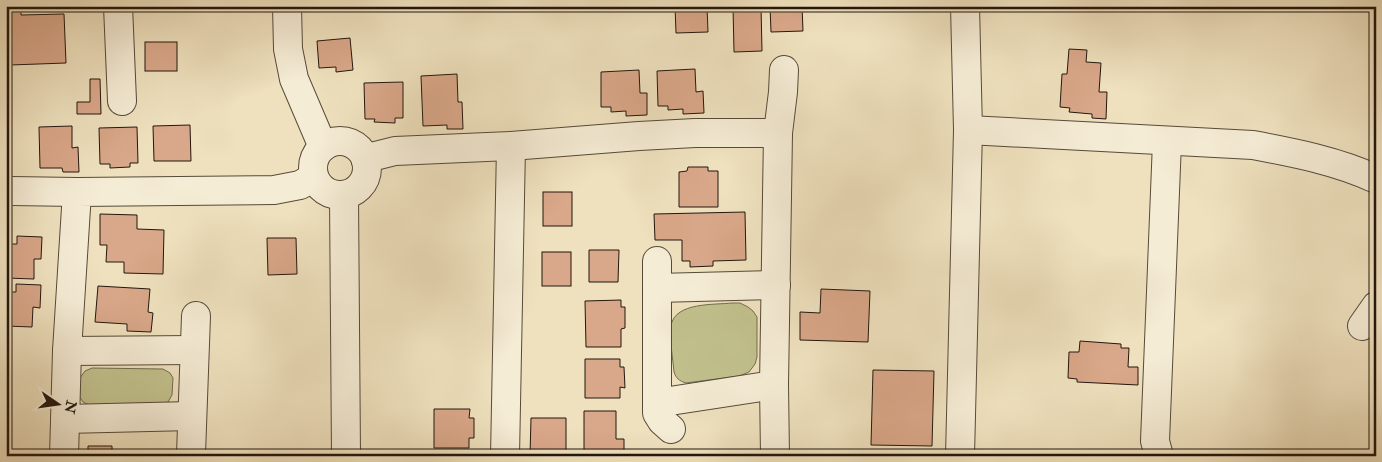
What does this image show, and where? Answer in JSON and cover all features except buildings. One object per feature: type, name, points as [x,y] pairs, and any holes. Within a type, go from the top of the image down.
[{"type":"street","points":[[118,6],[122,101]]},
{"type":"street","points":[[287,6],[288,49],[294,79],[323,147]]},
{"type":"street","points":[[960,456],[968,130],[965,6]]},
{"type":"street","points":[[775,456],[774,385],[778,134],[784,70]]},
{"type":"street","points":[[968,130],[1167,142],[1253,145],[1294,152],[1327,161],[1376,180]]},
{"type":"street","points":[[366,161],[375,156],[395,151],[511,146],[695,133],[778,134]]},
{"type":"street","points":[[343,141],[353,144],[361,151],[366,161],[367,172],[363,183],[354,191],[344,195],[326,191],[314,177],[313,166],[316,155],[323,147],[332,142],[343,141]]},
{"type":"street","points":[[1159,456],[1155,440],[1167,142]]},
{"type":"street","points":[[505,456],[511,146]]},
{"type":"street","points":[[11,191],[274,190],[300,185],[314,177]]},
{"type":"street","points":[[64,456],[67,351],[77,192]]},
{"type":"street","points":[[344,195],[346,456]]},
{"type":"street","points":[[657,261],[657,413],[662,422],[672,430]]},
{"type":"street","points":[[657,288],[776,285]]},
{"type":"street","points":[[191,454],[196,316]]},
{"type":"street","points":[[67,351],[194,350]]},
{"type":"street","points":[[657,403],[774,385]]},
{"type":"street","points":[[65,419],[192,416]]},
{"type":"shaded area","points":[[740,303],[748,307],[757,317],[757,357],[755,364],[749,372],[739,376],[686,383],[677,378],[674,372],[671,342],[671,325],[674,318],[688,308]]},
{"type":"shaded area","points":[[92,368],[163,369],[170,373],[173,378],[172,395],[168,402],[160,405],[89,405],[83,402],[79,396],[80,378],[85,371]]}]
